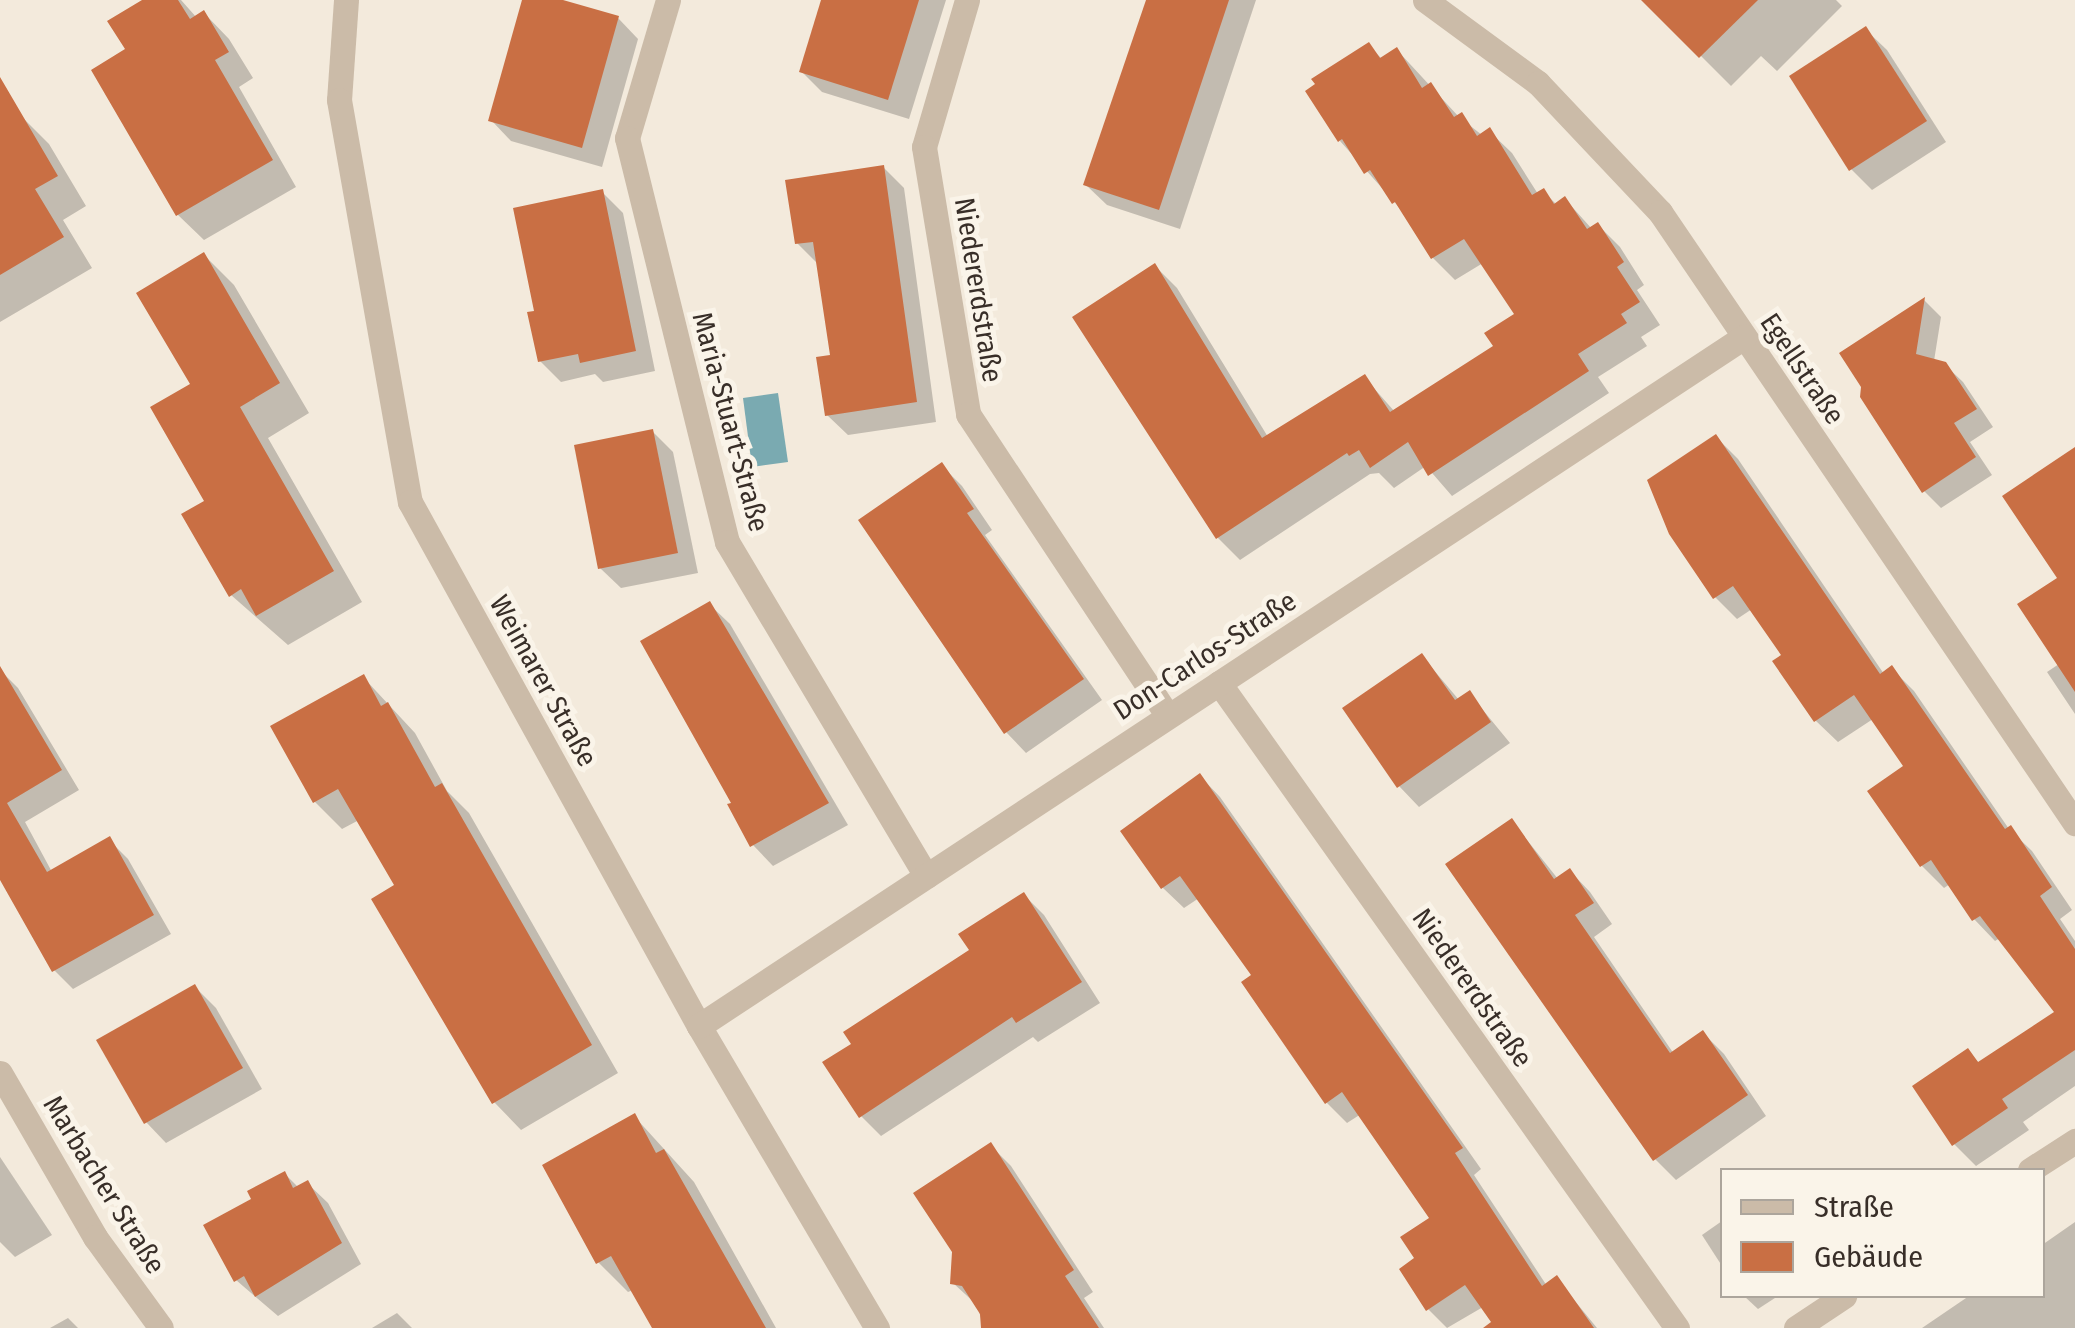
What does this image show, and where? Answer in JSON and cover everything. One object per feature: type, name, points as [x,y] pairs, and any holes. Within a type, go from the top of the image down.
[{"type":"street","name":"Weimarer Straße","points":[[346,0],[340,100],[410,502],[698,1026],[878,1328]]},
{"type":"street","name":"Maria-Stuart-Straße","points":[[668,0],[627,138],[726,542],[926,876]]},
{"type":"street","name":"Niedererdstraße","points":[[968,0],[924,147],[968,414],[1168,716]]},
{"type":"street","name":"Egellstraße","points":[[1424,0],[1538,84],[1660,212],[2075,823]]},
{"type":"street","name":"Don-Carlos-Straße","points":[[698,1026],[1744,336]]},
{"type":"street","name":"Niedererdstraße","points":[[1219,683],[1677,1328]]},
{"type":"street","name":"Marbacher Straße","points":[[0,1072],[95,1237],[161,1328]]},
{"type":"street","points":[[2033,1168],[2075,1140]]},
{"type":"street","points":[[1796,1328],[1841,1298]]},
{"type":"water","points":[[778,393],[788,462],[752,467],[743,398]]},
{"type":"building","points":[[142,0],[178,0],[190,19],[204,10],[229,52],[215,60],[273,160],[176,216],[91,70],[125,49],[107,21]]},
{"type":"building","points":[[522,0],[563,0],[619,16],[582,148],[488,121]]},
{"type":"building","points":[[821,0],[919,0],[888,100],[799,72]]},
{"type":"building","points":[[1146,0],[1229,0],[1159,210],[1083,185]]},
{"type":"building","points":[[1641,0],[1758,0],[1699,58]]},
{"type":"building","points":[[1866,26],[1927,121],[1849,171],[1789,76]]},
{"type":"building","points":[[1369,42],[1380,58],[1397,47],[1422,88],[1431,82],[1454,117],[1462,112],[1477,136],[1490,127],[1532,195],[1544,188],[1554,204],[1565,196],[1587,229],[1598,222],[1624,262],[1617,267],[1640,302],[1621,314],[1627,323],[1578,354],[1589,371],[1428,476],[1408,442],[1370,468],[1359,450],[1349,456],[1347,453],[1216,539],[1072,317],[1155,263],[1262,438],[1365,374],[1390,412],[1493,346],[1484,333],[1514,314],[1464,239],[1431,259],[1395,202],[1392,204],[1370,170],[1364,174],[1342,139],[1338,142],[1305,91],[1315,84],[1311,79]]},
{"type":"building","points":[[0,77],[58,176],[35,189],[64,237],[0,275]]},
{"type":"building","points":[[884,165],[917,402],[825,416],[816,357],[830,355],[813,242],[795,244],[785,180]]},
{"type":"building","points":[[603,189],[636,351],[580,363],[578,354],[538,362],[527,312],[534,311],[513,208]]},
{"type":"building","points":[[204,252],[280,383],[240,407],[334,571],[256,616],[241,589],[229,597],[181,514],[204,501],[150,407],[190,384],[136,293]]},
{"type":"building","points":[[1925,297],[1916,354],[1946,362],[1977,409],[1954,423],[1976,457],[1922,493],[1860,397],[1861,387],[1839,353]]},
{"type":"building","points":[[653,429],[678,553],[598,569],[574,445]]},
{"type":"building","points":[[1716,434],[1880,674],[1892,665],[2005,829],[2011,825],[2052,887],[2040,896],[2075,949],[2075,1050],[2002,1099],[2008,1108],[1952,1146],[1912,1086],[1968,1048],[1978,1062],[2054,1012],[1980,916],[1972,921],[1931,860],[1920,867],[1867,791],[1903,766],[1854,695],[1814,722],[1772,661],[1781,655],[1733,586],[1713,599],[1669,534],[1647,480]]},
{"type":"building","points":[[2075,447],[2075,692],[2017,604],[2057,578],[2002,496]]},
{"type":"building","points":[[942,462],[974,509],[967,513],[1084,679],[1004,734],[858,520]]},
{"type":"building","points":[[710,601],[829,803],[750,847],[727,804],[731,803],[640,641]]},
{"type":"building","points":[[1422,653],[1455,700],[1470,690],[1491,722],[1397,788],[1342,708]]},
{"type":"building","points":[[0,666],[62,770],[7,803],[47,872],[110,836],[154,915],[52,972],[0,880]]},
{"type":"building","points":[[364,674],[381,706],[388,702],[435,787],[442,783],[592,1045],[492,1104],[371,899],[394,885],[338,789],[313,803],[270,726]]},
{"type":"building","points":[[1200,773],[1463,1148],[1455,1153],[1542,1286],[1557,1275],[1594,1328],[1483,1328],[1491,1322],[1465,1285],[1426,1311],[1399,1269],[1414,1258],[1400,1237],[1429,1218],[1342,1092],[1325,1104],[1241,982],[1251,975],[1180,876],[1161,889],[1120,831]]},
{"type":"building","points":[[1512,818],[1554,879],[1570,868],[1594,903],[1575,915],[1670,1053],[1703,1030],[1748,1095],[1653,1161],[1445,864]]},
{"type":"building","points":[[1024,892],[1082,982],[1016,1023],[1012,1017],[859,1118],[822,1062],[851,1044],[843,1032],[969,950],[958,934]]},
{"type":"building","points":[[195,984],[243,1068],[144,1124],[96,1040]]},
{"type":"building","points":[[635,1113],[656,1153],[664,1149],[766,1328],[652,1328],[611,1256],[596,1264],[542,1165]]},
{"type":"building","points":[[991,1142],[1074,1270],[1065,1276],[1099,1328],[981,1328],[980,1314],[962,1286],[950,1284],[952,1252],[913,1193]]},
{"type":"building","points":[[285,1171],[293,1188],[308,1180],[342,1243],[255,1297],[244,1276],[234,1282],[203,1225],[251,1199],[247,1191]]}]
